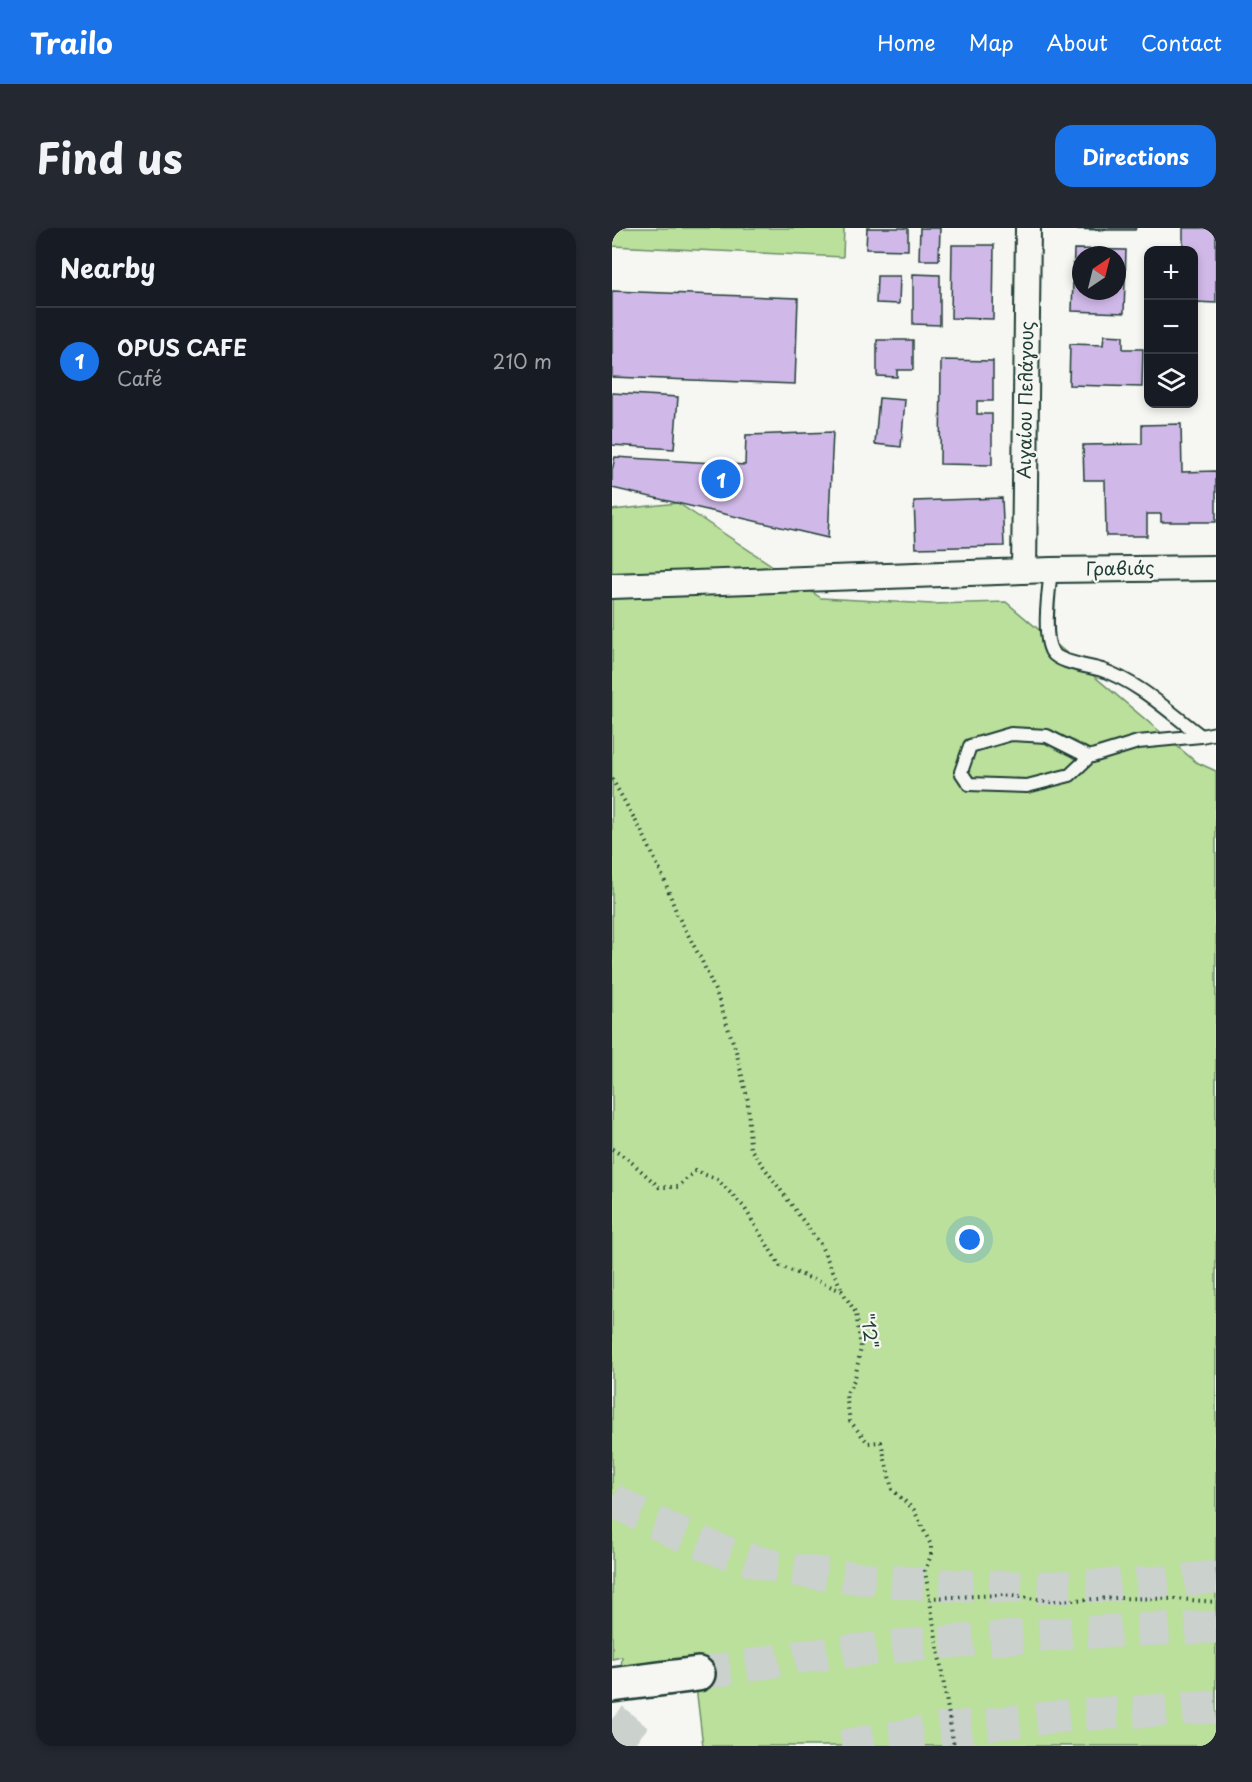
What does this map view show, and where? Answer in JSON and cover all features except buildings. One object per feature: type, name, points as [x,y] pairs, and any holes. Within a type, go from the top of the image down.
[{"type":"highway","points":[[612,1685],[698,1674]]},
{"type":"street","name":"Αιγαίου Πελάγους","points":[[1024,571],[1028,228]]},
{"type":"street","name":"Γραβιάς","points":[[612,586],[1051,570],[1216,568]]},
{"type":"lane","points":[[1051,570],[1047,615],[1048,645],[1053,655],[1065,661],[1102,670],[1134,684],[1201,736]]},
{"type":"lane","points":[[1089,757],[1047,736],[1011,734],[970,746],[961,772],[969,784],[1027,786],[1070,775],[1089,757],[1138,742],[1216,733]]},
{"type":"path","points":[[612,779],[643,834],[677,914],[717,995],[736,1051],[748,1101],[750,1148],[820,1244],[842,1291]]},
{"type":"path","points":[[612,1149],[628,1159],[659,1187],[678,1187],[695,1171],[717,1179],[744,1207],[780,1266],[842,1291]]},
{"type":"path","name":"\"12\"","points":[[842,1291],[856,1313],[861,1348],[855,1378],[846,1395],[850,1421],[868,1443],[881,1442],[892,1489],[914,1510],[931,1545],[931,1555],[925,1571],[954,1746]]},
{"type":"path","points":[[929,1598],[1002,1596],[1054,1601],[1130,1598],[1216,1602]]},
{"type":"green space","points":[[612,228],[844,228],[843,257],[612,246]]},
{"type":"green space","points":[[678,503],[821,598],[932,604],[1006,602],[1196,762],[1216,771],[1216,1746],[703,1746],[693,1661],[621,1668],[622,1657],[612,1659],[612,510]]},
{"type":"tunnel","points":[[612,1499],[666,1528],[742,1558],[820,1574],[921,1584],[1006,1587],[1090,1586],[1216,1577]]},
{"type":"tunnel","points":[[698,1674],[798,1657],[907,1645],[1085,1632],[1216,1627]]},
{"type":"tunnel","points":[[842,1746],[944,1729],[1074,1715],[1216,1707]]},
{"type":"tunnel","points":[[612,1719],[644,1746]]},
{"type":"place","name":"OPUS CAFE","points":[[721,479]]}]
